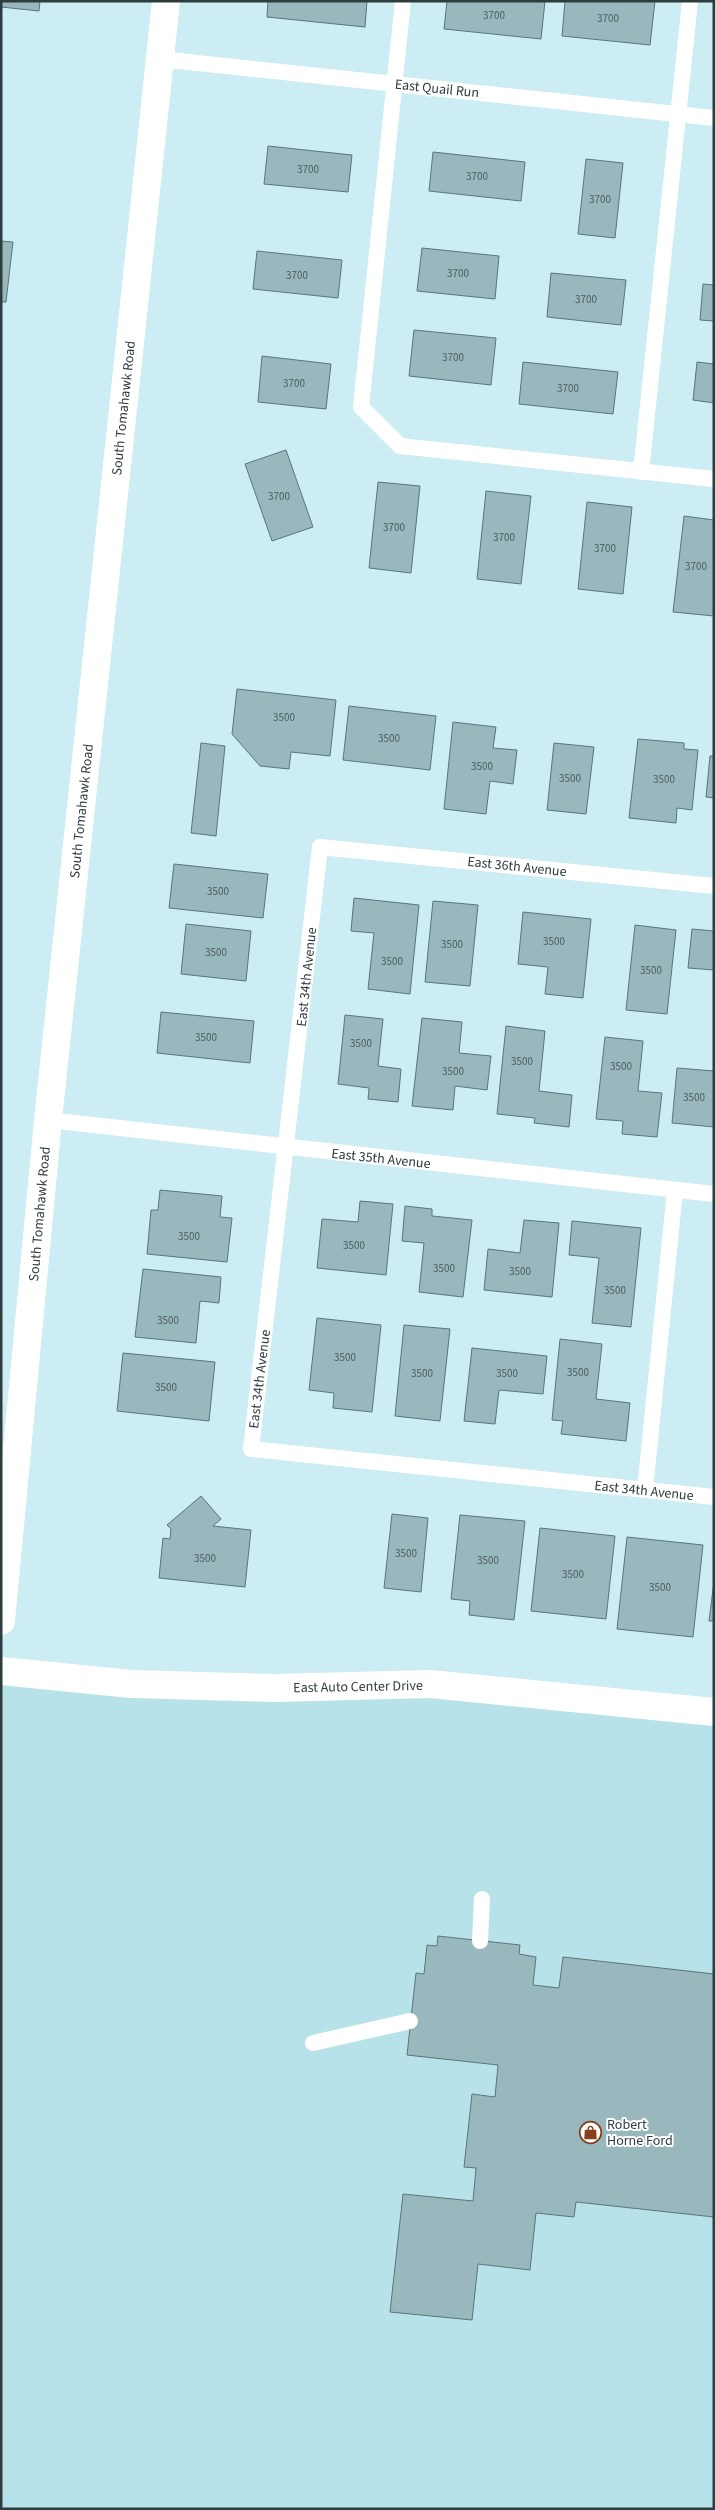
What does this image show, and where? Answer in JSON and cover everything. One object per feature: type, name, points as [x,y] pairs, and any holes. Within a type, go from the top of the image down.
[{"type":"main road","name":"South Tomahawk Road","points":[[1,1621],[48,1120],[166,1]]},
{"type":"main road","name":"East Auto Center Drive","points":[[1,1671],[131,1684],[275,1688],[430,1684],[714,1712]]},
{"type":"lane","points":[[403,1],[361,406],[400,446],[714,479]]},
{"type":"lane","points":[[641,472],[690,1]]},
{"type":"lane","name":"East Quail Run","points":[[160,59],[714,118]]},
{"type":"lane","name":"East 36th Avenue","points":[[320,847],[714,886]]},
{"type":"lane","name":"East 34th Avenue","points":[[320,847],[251,1449],[714,1497]]},
{"type":"lane","name":"East 35th Avenue","points":[[48,1120],[714,1194]]},
{"type":"lane","points":[[644,1490],[676,1190]]},
{"type":"lane","points":[[480,1941],[482,1899]]},
{"type":"lane","points":[[313,2043],[410,2021]]},
{"type":"shaded area","points":[[1,1671],[714,1712],[714,2509],[1,2509]]},
{"type":"building","points":[[1,1],[40,1],[39,11],[1,7]]},
{"type":"building","points":[[268,1],[367,1],[365,27],[267,17]]},
{"type":"building","points":[[447,1],[545,1],[541,39],[444,29]]},
{"type":"building","points":[[565,1],[655,1],[650,45],[562,36]]},
{"type":"building","points":[[268,146],[352,155],[348,192],[264,184]]},
{"type":"building","points":[[433,152],[525,162],[521,201],[429,191]]},
{"type":"building","points":[[586,159],[623,163],[615,238],[578,234]]},
{"type":"building","points":[[1,241],[13,242],[6,302],[1,302]]},
{"type":"building","points":[[422,248],[499,256],[495,299],[417,291]]},
{"type":"building","points":[[257,251],[342,260],[338,298],[253,289]]},
{"type":"building","points":[[551,273],[626,280],[621,325],[547,317]]},
{"type":"building","points":[[703,284],[714,285],[714,321],[700,320]]},
{"type":"building","points":[[414,330],[496,338],[491,385],[409,376]]},
{"type":"building","points":[[262,356],[331,364],[326,409],[258,402]]},
{"type":"building","points":[[523,362],[618,372],[613,414],[519,404]]},
{"type":"building","points":[[697,362],[714,364],[714,403],[693,400]]},
{"type":"building","points":[[286,450],[313,527],[272,541],[245,464]]},
{"type":"building","points":[[378,482],[420,486],[411,573],[369,568]]},
{"type":"building","points":[[486,491],[531,496],[521,584],[477,579]]},
{"type":"building","points":[[587,502],[632,507],[623,594],[578,589]]},
{"type":"building","points":[[684,516],[714,520],[714,616],[673,612]]},
{"type":"building","points":[[237,689],[336,700],[330,756],[291,752],[289,769],[260,766],[232,734]]},
{"type":"building","points":[[349,706],[436,716],[430,770],[343,760]]},
{"type":"building","points":[[453,722],[496,727],[493,748],[517,750],[513,784],[490,781],[486,814],[444,809]]},
{"type":"building","points":[[638,739],[684,743],[684,749],[698,750],[692,810],[677,808],[676,823],[629,818]]},
{"type":"building","points":[[201,743],[225,746],[216,836],[191,833]]},
{"type":"building","points":[[554,743],[594,747],[586,814],[547,810]]},
{"type":"building","points":[[710,756],[714,756],[714,798],[706,797]]},
{"type":"building","points":[[174,864],[268,874],[263,918],[169,908]]},
{"type":"building","points":[[354,898],[419,905],[410,994],[368,989],[374,933],[351,931]]},
{"type":"building","points":[[433,901],[478,905],[470,986],[425,982]]},
{"type":"building","points":[[523,912],[591,919],[583,998],[545,994],[548,967],[518,964]]},
{"type":"building","points":[[186,924],[251,931],[246,981],[181,974]]},
{"type":"building","points":[[635,925],[676,930],[667,1014],[626,1010]]},
{"type":"building","points":[[692,929],[714,931],[714,970],[688,968]]},
{"type":"building","points":[[161,1012],[254,1021],[250,1063],[157,1053]]},
{"type":"building","points":[[345,1015],[383,1019],[378,1066],[401,1069],[398,1102],[368,1099],[369,1088],[338,1084]]},
{"type":"building","points":[[422,1018],[462,1022],[459,1053],[491,1056],[487,1090],[455,1086],[453,1110],[412,1106]]},
{"type":"building","points":[[506,1026],[545,1031],[539,1091],[572,1095],[569,1127],[534,1123],[535,1118],[497,1114]]},
{"type":"building","points":[[605,1037],[643,1041],[638,1091],[662,1093],[657,1137],[622,1134],[623,1121],[596,1119]]},
{"type":"building","points":[[677,1068],[714,1071],[714,1127],[672,1123]]},
{"type":"building","points":[[160,1190],[222,1196],[220,1217],[232,1218],[227,1262],[147,1254],[151,1210],[158,1210]]},
{"type":"building","points":[[360,1201],[393,1204],[386,1275],[317,1268],[322,1219],[358,1222]]},
{"type":"building","points":[[405,1206],[432,1209],[432,1216],[472,1220],[463,1297],[419,1292],[424,1243],[402,1241]]},
{"type":"building","points":[[524,1220],[559,1223],[552,1297],[484,1290],[488,1249],[520,1253]]},
{"type":"building","points":[[572,1221],[641,1228],[631,1327],[592,1323],[599,1258],[569,1255]]},
{"type":"building","points":[[143,1269],[221,1277],[219,1303],[200,1301],[196,1343],[135,1337]]},
{"type":"building","points":[[317,1318],[381,1325],[372,1412],[333,1408],[334,1393],[309,1390]]},
{"type":"building","points":[[404,1325],[450,1329],[440,1421],[395,1416]]},
{"type":"building","points":[[560,1339],[602,1344],[596,1399],[630,1403],[626,1441],[561,1434],[563,1421],[552,1420]]},
{"type":"building","points":[[472,1348],[547,1356],[543,1394],[499,1390],[495,1424],[464,1421]]},
{"type":"building","points":[[123,1353],[215,1362],[209,1421],[117,1411]]},
{"type":"building","points":[[201,1496],[221,1519],[213,1526],[251,1530],[245,1587],[159,1578],[163,1538],[170,1539],[171,1529],[167,1525]]},
{"type":"building","points":[[392,1514],[428,1518],[421,1592],[384,1588]]},
{"type":"building","points":[[460,1515],[525,1521],[514,1620],[469,1615],[470,1601],[451,1599]]},
{"type":"building","points":[[540,1528],[615,1536],[606,1619],[531,1611]]},
{"type":"building","points":[[627,1537],[703,1545],[693,1637],[617,1629]]},
{"type":"building","points":[[714,1581],[714,1621],[709,1621]]},
{"type":"building","name":"Robert Horne Ford","points":[[438,1936],[520,1945],[519,1954],[536,1957],[533,1985],[559,1988],[563,1957],[714,1974],[714,2217],[576,2202],[574,2217],[536,2213],[530,2270],[478,2264],[472,2320],[390,2312],[403,2194],[473,2201],[476,2168],[464,2167],[472,2094],[495,2097],[498,2065],[407,2055],[416,1973],[424,1974],[427,1945],[437,1946]]},
{"type":"place","name":"Robert Horne Ford","points":[[591,2132]]}]
